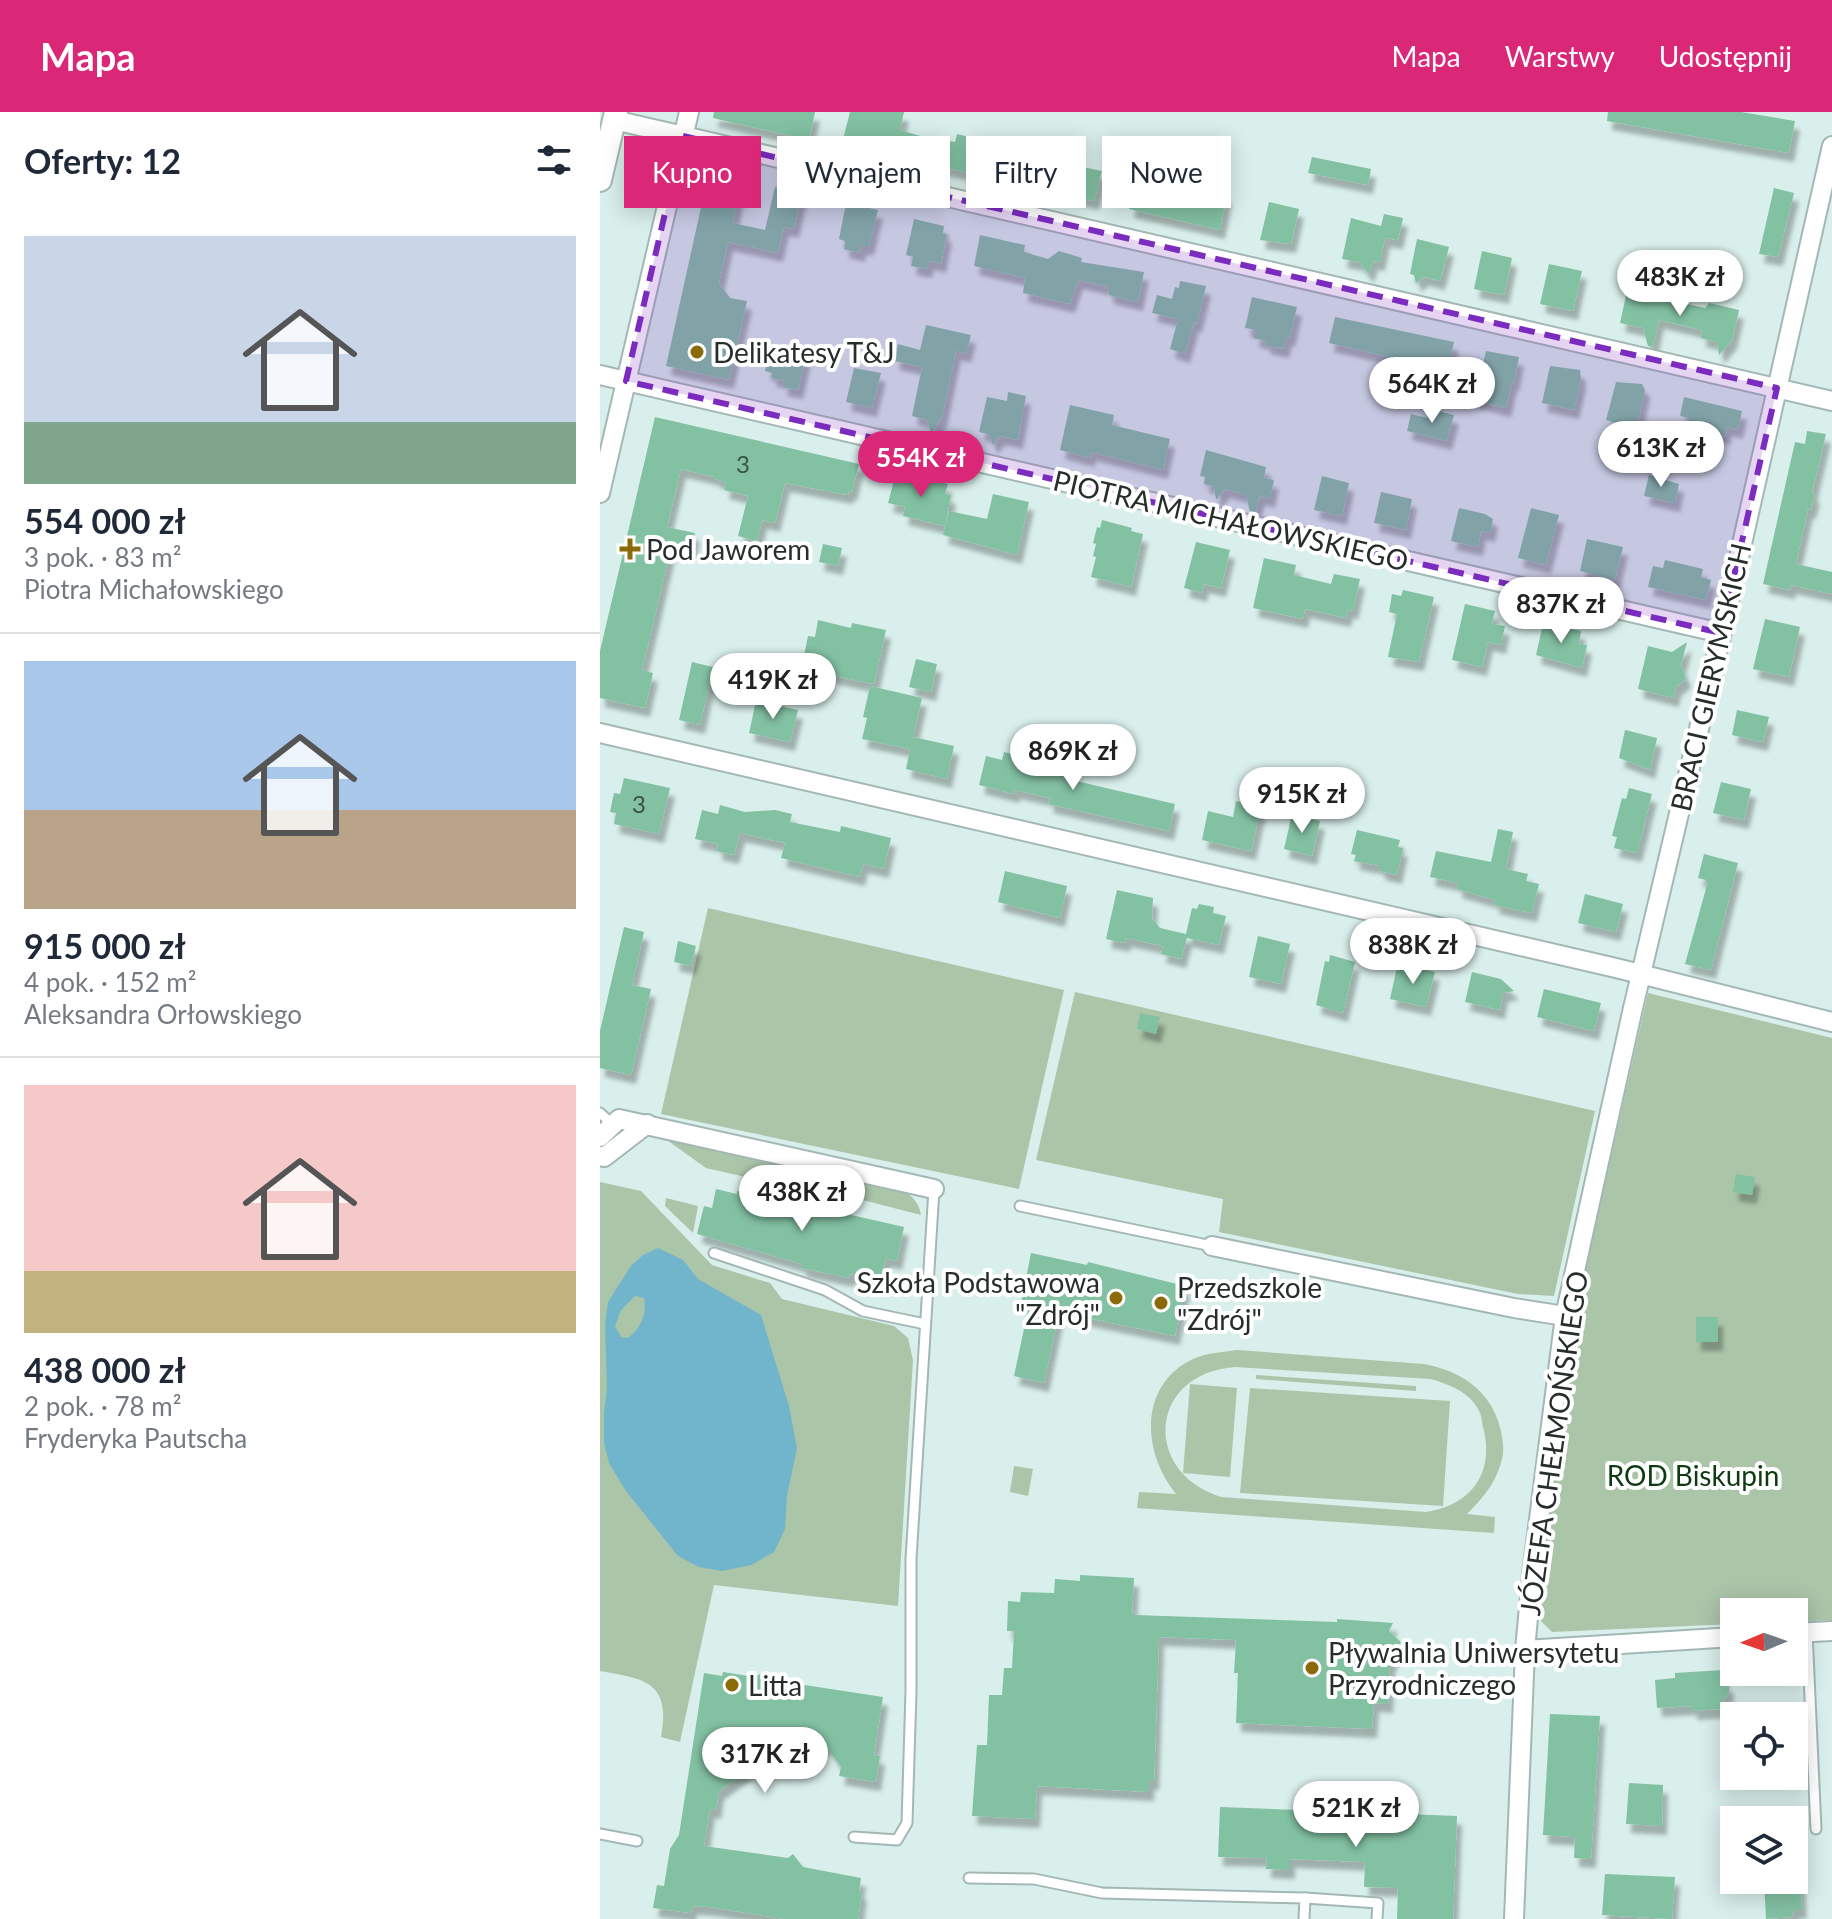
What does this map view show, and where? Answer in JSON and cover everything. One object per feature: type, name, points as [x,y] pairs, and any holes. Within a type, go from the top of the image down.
[{"type":"street","points":[[600,180],[615,116],[683,136],[689,112]]},
{"type":"street","name":"BRACI GIERYMSKICH","points":[[1640,974],[1832,146]]},
{"type":"street","points":[[761,154],[1832,401]]},
{"type":"street","points":[[600,493],[666,208]]},
{"type":"street","name":"PIOTRA MICHAŁOWSKIEGO","points":[[600,375],[1721,633]]},
{"type":"street","points":[[600,733],[1640,974],[1832,1022]]},
{"type":"street","name":"JÓZEFA CHEŁMOŃSKIEGO","points":[[1514,1919],[1525,1650],[1565,1316],[1640,974]]},
{"type":"street","points":[[604,1125],[619,1119],[647,1124],[934,1189]]},
{"type":"street","points":[[600,1156],[604,1157],[647,1124]]},
{"type":"street","points":[[1212,1246],[1565,1316]]},
{"type":"street","points":[[1808,1632],[1832,1631]]},
{"type":"street","points":[[1525,1650],[1720,1638]]},
{"type":"lane","points":[[854,1837],[897,1840],[907,1823],[911,1559],[934,1189]]},
{"type":"lane","points":[[1020,1206],[1212,1246]]},
{"type":"lane","points":[[714,1253],[825,1290],[863,1311],[925,1324]]},
{"type":"lane","points":[[1804,1686],[1816,1829]]},
{"type":"lane","points":[[600,1834],[637,1841]]},
{"type":"lane","points":[[969,1878],[1034,1879],[1102,1893],[1378,1903],[1377,1919]]},
{"type":"lane","points":[[1304,1919],[1305,1898]]},
{"type":"highlighted area","points":[[683,136],[1777,388],[1721,633],[626,381]]},
{"type":"green space","points":[[708,908],[1064,990],[1019,1189],[661,1114]]},
{"type":"green space","points":[[1075,992],[1595,1111],[1554,1296],[1518,1294],[1219,1232],[1223,1199],[1036,1160]]},
{"type":"green space","name":"ROD Biskupin","points":[[1648,993],[1832,1038],[1832,1620],[1808,1621],[1808,1598],[1720,1598],[1720,1625],[1552,1632],[1540,1620],[1569,1343]]},
{"type":"green space","points":[[664,1138],[843,1179],[838,1198],[706,1168]]},
{"type":"green space","points":[[859,1179],[906,1192],[918,1205],[921,1215],[855,1198]]},
{"type":"green space","points":[[600,1182],[641,1191],[712,1265],[770,1283],[782,1299],[894,1326],[908,1338],[913,1360],[898,1606],[714,1585],[680,1742],[661,1737],[662,1705],[652,1686],[630,1677],[600,1671]]},
{"type":"green space","points":[[666,1198],[698,1206],[693,1233],[665,1206]]},
{"type":"green space","points":[[1237,1350],[1424,1364],[1462,1377],[1472,1384],[1495,1414],[1503,1450],[1492,1484],[1467,1514],[1495,1517],[1494,1533],[1137,1508],[1139,1492],[1176,1494],[1157,1459],[1152,1440],[1154,1402],[1162,1385],[1193,1359]],"holes":[[[1235,1367],[1431,1379],[1458,1390],[1474,1403],[1481,1415],[1486,1443],[1486,1458],[1476,1484],[1456,1502],[1442,1508],[1426,1512],[1221,1497],[1195,1484],[1177,1467],[1168,1446],[1166,1425],[1172,1404],[1185,1386],[1206,1373]]]},
{"type":"green space","points":[[1256,1375],[1416,1386],[1416,1391],[1256,1379]]},
{"type":"green space","points":[[1190,1384],[1237,1388],[1230,1477],[1183,1473]]},
{"type":"green space","points":[[1250,1388],[1450,1401],[1443,1506],[1240,1493]]},
{"type":"green space","points":[[1014,1466],[1033,1469],[1028,1496],[1010,1492]]},
{"type":"water","points":[[658,1248],[683,1260],[698,1279],[761,1315],[789,1406],[797,1448],[787,1496],[785,1529],[774,1552],[751,1565],[722,1571],[699,1567],[678,1556],[626,1491],[609,1463],[604,1443],[608,1302],[631,1266],[643,1255]],"holes":[[[635,1296],[644,1298],[645,1310],[640,1325],[628,1338],[621,1337],[615,1326],[621,1310]]]},
{"type":"building","points":[[714,112],[815,112],[810,136],[792,136],[713,118]]},
{"type":"building","points":[[850,112],[904,112],[900,130],[920,136],[844,136]]},
{"type":"building","points":[[1608,112],[1741,112],[1795,121],[1789,153],[1607,121]]},
{"type":"building","points":[[957,134],[966,136],[966,172],[950,169],[950,141],[955,142]]},
{"type":"building","points":[[1312,157],[1371,169],[1368,185],[1308,173]]},
{"type":"building","points":[[1086,168],[1102,171],[1094,201],[1086,199]]},
{"type":"building","points":[[777,187],[777,208],[799,208],[794,229],[784,227],[778,253],[728,242],[719,283],[730,298],[747,301],[729,380],[666,366],[701,208],[736,208],[733,223],[765,230]]},
{"type":"building","points":[[1774,188],[1794,193],[1778,257],[1759,254]]},
{"type":"building","points":[[1269,202],[1299,209],[1291,244],[1260,240]]},
{"type":"building","points":[[845,208],[878,210],[869,246],[861,246],[860,253],[844,249],[845,241],[839,239]]},
{"type":"building","points":[[1129,208],[1224,208],[1220,230]]},
{"type":"building","points":[[1384,214],[1403,218],[1398,240],[1385,238],[1380,262],[1373,261],[1369,274],[1359,262],[1342,259],[1351,218],[1381,226]]},
{"type":"building","points":[[914,219],[944,226],[943,233],[947,234],[941,264],[929,261],[927,269],[911,266],[913,257],[906,255]]},
{"type":"building","points":[[980,235],[1025,245],[1024,252],[1048,259],[1059,251],[1082,258],[1081,262],[1144,272],[1138,302],[1109,295],[1108,287],[1078,280],[1070,304],[1023,293],[1025,278],[974,266]]},
{"type":"building","points":[[1417,239],[1449,247],[1440,281],[1424,277],[1416,283],[1414,275],[1410,274]]},
{"type":"building","points":[[1482,251],[1512,258],[1504,295],[1474,289]]},
{"type":"building","points":[[1549,264],[1582,271],[1573,311],[1540,304]]},
{"type":"building","points":[[1180,281],[1206,286],[1197,324],[1194,322],[1185,354],[1170,349],[1178,319],[1152,313],[1157,295],[1172,299]]},
{"type":"building","points":[[1627,291],[1705,308],[1709,303],[1739,310],[1732,340],[1719,355],[1717,342],[1701,338],[1702,330],[1659,320],[1653,347],[1648,346],[1643,328],[1620,323]]},
{"type":"building","points":[[1252,297],[1297,307],[1290,338],[1287,337],[1284,349],[1265,345],[1266,341],[1253,338],[1257,330],[1245,328]]},
{"type":"building","points":[[1335,317],[1454,342],[1446,378],[1414,371],[1415,363],[1329,343]]},
{"type":"building","points":[[926,325],[971,335],[966,354],[956,351],[942,418],[931,433],[927,420],[912,416],[922,367],[894,361],[898,344],[920,350]]},
{"type":"building","points":[[778,348],[806,355],[798,390],[782,387],[784,380],[771,378],[772,373],[765,371],[770,349],[777,351]]},
{"type":"building","points":[[1486,351],[1519,357],[1506,408],[1474,400]]},
{"type":"building","points":[[1550,366],[1580,370],[1581,380],[1574,410],[1542,403]]},
{"type":"building","points":[[854,368],[881,373],[872,408],[846,402]]},
{"type":"building","points":[[1616,382],[1642,384],[1645,390],[1637,427],[1633,426],[1630,436],[1615,432],[1617,423],[1606,420]]},
{"type":"building","points":[[1008,392],[1026,396],[1018,440],[1000,436],[993,445],[988,434],[979,432],[987,397],[1007,401]]},
{"type":"building","points":[[1684,397],[1742,411],[1738,430],[1727,427],[1725,436],[1687,427],[1689,418],[1680,416]]},
{"type":"building","points":[[1070,405],[1114,415],[1112,425],[1170,439],[1163,470],[1091,452],[1090,458],[1060,450]]},
{"type":"building","points":[[1430,409],[1454,415],[1447,441],[1407,431],[1411,414],[1427,418]]},
{"type":"building","points":[[655,417],[859,464],[852,492],[849,491],[848,495],[785,483],[775,523],[762,520],[757,541],[738,536],[748,496],[724,490],[726,482],[715,477],[681,469],[667,527],[695,533],[691,552],[671,547],[642,670],[653,673],[645,708],[600,698],[600,651]]},
{"type":"building","points":[[1807,431],[1826,434],[1812,493],[1815,494],[1811,510],[1808,509],[1796,564],[1832,572],[1832,594],[1791,585],[1790,590],[1763,584],[1795,442],[1805,444]]},
{"type":"building","points":[[1206,450],[1266,467],[1264,478],[1274,480],[1270,499],[1260,496],[1255,514],[1250,512],[1246,495],[1225,489],[1216,500],[1214,486],[1204,484],[1205,477],[1200,476]]},
{"type":"building","points":[[896,473],[948,484],[945,494],[951,495],[945,526],[903,516],[905,507],[888,503]]},
{"type":"building","points":[[1649,475],[1679,484],[1675,503],[1644,496]]},
{"type":"building","points":[[1322,476],[1349,483],[1342,516],[1314,510]]},
{"type":"building","points":[[1381,492],[1412,499],[1406,530],[1374,523]]},
{"type":"building","points":[[993,494],[1029,502],[1017,555],[943,535],[949,511],[987,519]]},
{"type":"building","points":[[1459,508],[1493,519],[1490,533],[1481,531],[1478,547],[1451,541]]},
{"type":"building","points":[[1531,508],[1559,515],[1546,565],[1518,558]]},
{"type":"building","points":[[1102,520],[1143,534],[1131,587],[1091,577],[1096,557],[1093,556],[1096,544],[1093,543]]},
{"type":"building","points":[[1587,539],[1623,547],[1615,580],[1580,571]]},
{"type":"building","points":[[1196,542],[1230,550],[1221,588],[1204,584],[1202,593],[1184,588]]},
{"type":"building","points":[[823,544],[842,548],[838,566],[819,562]]},
{"type":"building","points":[[1264,558],[1296,565],[1294,575],[1331,584],[1334,574],[1360,579],[1353,611],[1348,609],[1346,618],[1305,609],[1303,619],[1253,608]]},
{"type":"building","points":[[1665,560],[1703,569],[1701,577],[1711,580],[1706,600],[1648,587],[1653,566],[1663,568]]},
{"type":"building","points":[[1403,590],[1434,597],[1419,662],[1388,657],[1397,614],[1389,612],[1392,594],[1401,596]]},
{"type":"building","points":[[1465,604],[1495,611],[1492,624],[1505,626],[1501,645],[1488,642],[1482,667],[1452,660]]},
{"type":"building","points":[[1765,619],[1800,627],[1789,677],[1753,669]]},
{"type":"building","points":[[818,620],[851,628],[852,623],[886,630],[874,684],[830,675],[830,671],[802,665],[808,636],[815,637]]},
{"type":"building","points":[[1549,620],[1557,622],[1559,626],[1581,631],[1579,644],[1587,645],[1582,668],[1536,655],[1543,624]]},
{"type":"building","points":[[1687,642],[1681,665],[1686,679],[1676,687],[1674,698],[1638,689],[1648,646],[1672,652]]},
{"type":"building","points":[[916,659],[937,664],[931,692],[909,687]]},
{"type":"building","points":[[692,662],[713,667],[700,725],[679,720]]},
{"type":"building","points":[[870,686],[922,698],[913,737],[954,746],[947,779],[906,769],[910,749],[862,739]]},
{"type":"building","points":[[756,701],[798,710],[790,742],[749,733]]},
{"type":"building","points":[[1737,710],[1769,717],[1763,742],[1732,735]]},
{"type":"building","points":[[1625,730],[1657,738],[1650,770],[1619,758]]},
{"type":"building","points":[[1004,752],[1065,767],[1063,778],[1175,804],[1169,831],[1048,804],[1050,798],[1015,790],[1014,794],[979,785],[986,756],[1002,760]]},
{"type":"building","points":[[624,778],[670,788],[659,834],[614,824],[616,813],[610,812],[614,793],[620,794]]},
{"type":"building","points":[[1721,782],[1751,789],[1744,820],[1713,813]]},
{"type":"building","points":[[1629,788],[1652,794],[1637,853],[1614,848],[1617,837],[1612,836],[1622,798],[1626,799]]},
{"type":"building","points":[[1236,801],[1261,807],[1251,851],[1202,840],[1208,811],[1233,817]]},
{"type":"building","points":[[720,805],[745,812],[775,810],[792,814],[790,822],[840,832],[841,826],[891,838],[884,869],[863,864],[860,877],[781,858],[785,843],[740,833],[734,855],[717,851],[718,844],[695,839],[702,810],[718,814]]},
{"type":"building","points":[[1292,814],[1320,821],[1312,856],[1284,849]]},
{"type":"building","points":[[1498,829],[1513,832],[1506,869],[1528,874],[1526,881],[1539,884],[1532,913],[1494,905],[1495,900],[1457,889],[1458,883],[1430,877],[1436,851],[1491,862]]},
{"type":"building","points":[[1357,830],[1400,840],[1398,847],[1403,848],[1397,875],[1380,871],[1380,866],[1354,861],[1356,855],[1351,854]]},
{"type":"building","points":[[1704,854],[1738,863],[1711,970],[1685,964],[1707,885],[1706,880],[1698,878]]},
{"type":"building","points":[[1005,871],[1067,886],[1060,918],[998,902]]},
{"type":"building","points":[[1117,890],[1153,898],[1152,918],[1160,928],[1186,934],[1192,908],[1197,909],[1199,904],[1214,907],[1213,913],[1226,916],[1219,945],[1187,938],[1181,959],[1161,954],[1163,946],[1126,938],[1125,943],[1106,939]]},
{"type":"building","points":[[1585,894],[1623,904],[1616,932],[1578,923]]},
{"type":"building","points":[[624,927],[644,932],[632,985],[651,989],[631,1075],[600,1068],[600,1031]]},
{"type":"building","points":[[1258,936],[1290,944],[1281,984],[1249,977]]},
{"type":"building","points":[[678,941],[696,946],[691,966],[674,962]]},
{"type":"building","points":[[1330,955],[1355,962],[1343,1013],[1316,1005],[1325,961],[1329,962]]},
{"type":"building","points":[[1411,966],[1435,972],[1426,1007],[1390,999],[1397,967],[1410,970]]},
{"type":"building","points":[[1472,972],[1501,979],[1514,991],[1503,993],[1500,1010],[1465,1002]]},
{"type":"building","points":[[1544,989],[1601,1003],[1594,1031],[1537,1017]]},
{"type":"building","points":[[1140,1013],[1160,1017],[1156,1034],[1137,1029]]},
{"type":"building","points":[[1736,1174],[1755,1177],[1752,1195],[1733,1192]]},
{"type":"building","points":[[716,1189],[737,1194],[737,1191],[798,1198],[826,1205],[825,1209],[904,1227],[897,1261],[886,1258],[882,1277],[861,1273],[861,1276],[850,1274],[849,1278],[801,1268],[802,1264],[697,1234],[704,1206],[712,1208]]},
{"type":"building","points":[[1031,1253],[1087,1265],[1088,1262],[1185,1286],[1175,1336],[1059,1312],[1044,1383],[1014,1376],[1029,1305],[1021,1304]]},
{"type":"building","points":[[1696,1317],[1718,1317],[1718,1342],[1696,1342]]},
{"type":"building","points":[[1080,1575],[1134,1578],[1132,1612],[1135,1615],[1393,1623],[1389,1631],[1401,1642],[1390,1664],[1388,1704],[1374,1703],[1372,1729],[1236,1723],[1236,1640],[1159,1637],[1154,1781],[1149,1781],[1149,1792],[1037,1786],[1035,1819],[972,1816],[977,1745],[987,1745],[989,1695],[1002,1695],[1004,1668],[1012,1668],[1014,1631],[1007,1631],[1008,1601],[1020,1602],[1021,1592],[1054,1593],[1055,1579],[1080,1581]]},
{"type":"building","points":[[1720,1670],[1720,1686],[1729,1686],[1729,1693],[1720,1702],[1720,1709],[1692,1711],[1692,1706],[1657,1708],[1655,1680],[1675,1678],[1675,1673]]},
{"type":"building","points":[[723,1672],[755,1677],[760,1674],[763,1679],[777,1681],[782,1677],[785,1682],[883,1697],[874,1755],[880,1756],[876,1782],[839,1776],[841,1767],[825,1745],[816,1752],[812,1746],[795,1744],[790,1748],[786,1742],[719,1791],[716,1810],[710,1809],[704,1846],[788,1858],[793,1854],[803,1867],[861,1878],[858,1919],[785,1919],[692,1906],[691,1913],[653,1908],[657,1885],[664,1886],[670,1849],[679,1835],[704,1673],[722,1676]]},
{"type":"building","points":[[1550,1714],[1600,1716],[1591,1859],[1574,1858],[1575,1837],[1543,1835]]},
{"type":"building","points":[[1629,1783],[1663,1785],[1662,1826],[1626,1824]]},
{"type":"building","points":[[1220,1807],[1457,1816],[1453,1919],[1397,1919],[1398,1888],[1364,1887],[1365,1862],[1290,1859],[1290,1870],[1266,1869],[1267,1858],[1218,1857]]},
{"type":"building","points":[[1605,1874],[1675,1877],[1672,1919],[1602,1915]]},
{"type":"building","points":[[1765,1894],[1801,1894],[1802,1910],[1795,1910],[1791,1917],[1766,1919]]},
{"type":"place","name":"Delikatesy T&J","points":[[697,352]]},
{"type":"place","name":"Pod Jaworem","points":[[630,549]]},
{"type":"place","name":"Szkoła Podstawowa \"Zdrój\"","points":[[1116,1298]]},
{"type":"place","name":"Przedszkole \"Zdrój\"","points":[[1161,1303]]},
{"type":"place","name":"Pływalnia Uniwersytetu Przyrodniczego","points":[[1312,1668]]},
{"type":"place","name":"Litta","points":[[732,1685]]}]
